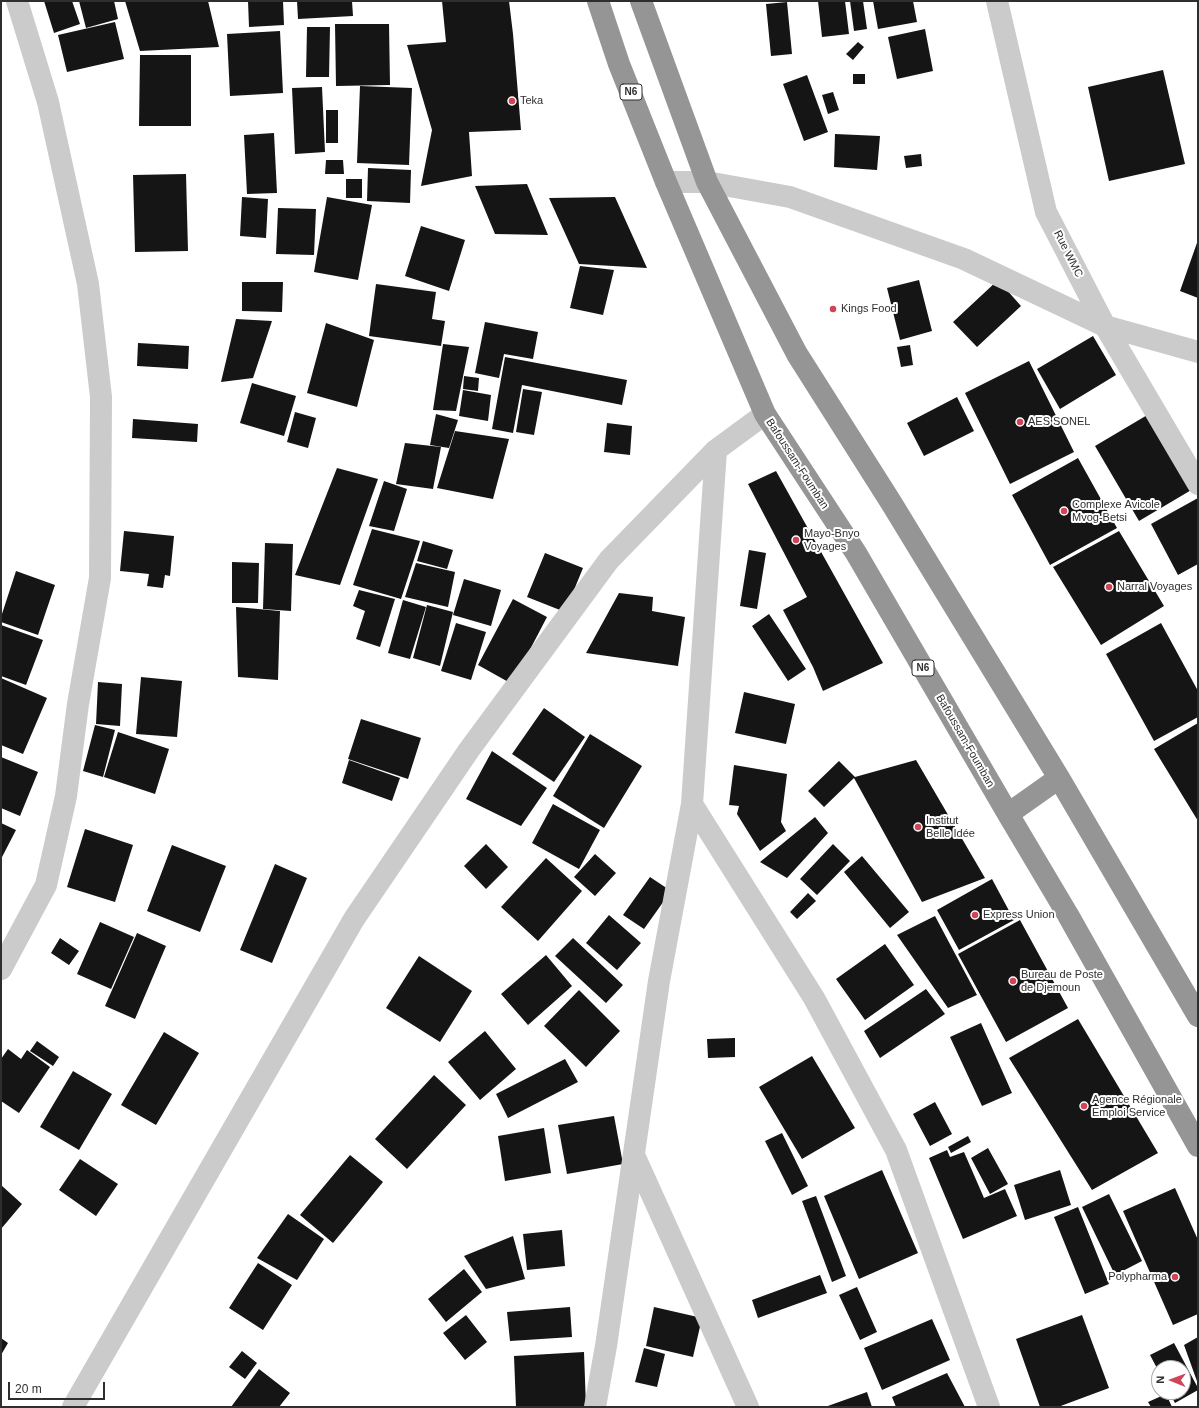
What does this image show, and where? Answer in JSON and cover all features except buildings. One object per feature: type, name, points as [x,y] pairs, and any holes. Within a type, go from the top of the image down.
[{"type":"highway","name":"N6","points":[[598,1],[619,64],[666,182]]},
{"type":"highway","points":[[641,1],[708,182],[797,354],[892,504],[1060,778],[1198,1016]]},
{"type":"highway","name":"Bafoussam-Foumban","points":[[666,182],[765,414],[856,553],[1068,915],[1198,1146]]},
{"type":"highway","points":[[1008,814],[1060,778]]},
{"type":"street","points":[[1,969],[46,885],[66,796],[78,704],[100,578],[101,397],[88,284],[48,102],[17,1]]},
{"type":"street","name":"Rue WMC","points":[[997,1],[1046,212],[1105,326],[1198,484]]},
{"type":"street","points":[[666,182],[708,182],[790,197],[964,260],[1105,326],[1198,352]]},
{"type":"street","points":[[73,1407],[362,906],[469,750],[609,560],[716,450],[765,414]]},
{"type":"street","points":[[595,1407],[606,1346],[659,981],[692,804],[716,450]]},
{"type":"street","points":[[692,804],[814,998],[896,1150],[989,1407]]},
{"type":"street","points":[[634,1155],[748,1407]]},
{"type":"place","name":"Teka","points":[[512,101]]},
{"type":"place","name":"Kings Food","points":[[833,309]]},
{"type":"place","name":"AES SONEL","points":[[1020,422]]},
{"type":"place","name":"Complexe Avicole Mvog-Betsi","points":[[1064,511]]},
{"type":"place","name":"Mayo-Bnyo Voyages","points":[[796,540]]},
{"type":"place","name":"Narral Voyages","points":[[1109,587]]},
{"type":"place","name":"Institut Belle Idée","points":[[918,827]]},
{"type":"place","name":"Express Union","points":[[975,915]]},
{"type":"place","name":"Bureau de Poste de Djemoun","points":[[1013,981]]},
{"type":"place","name":"Agence Régionale Emploi Service","points":[[1084,1106]]},
{"type":"place","name":"Polypharma","points":[[1175,1277]]}]
